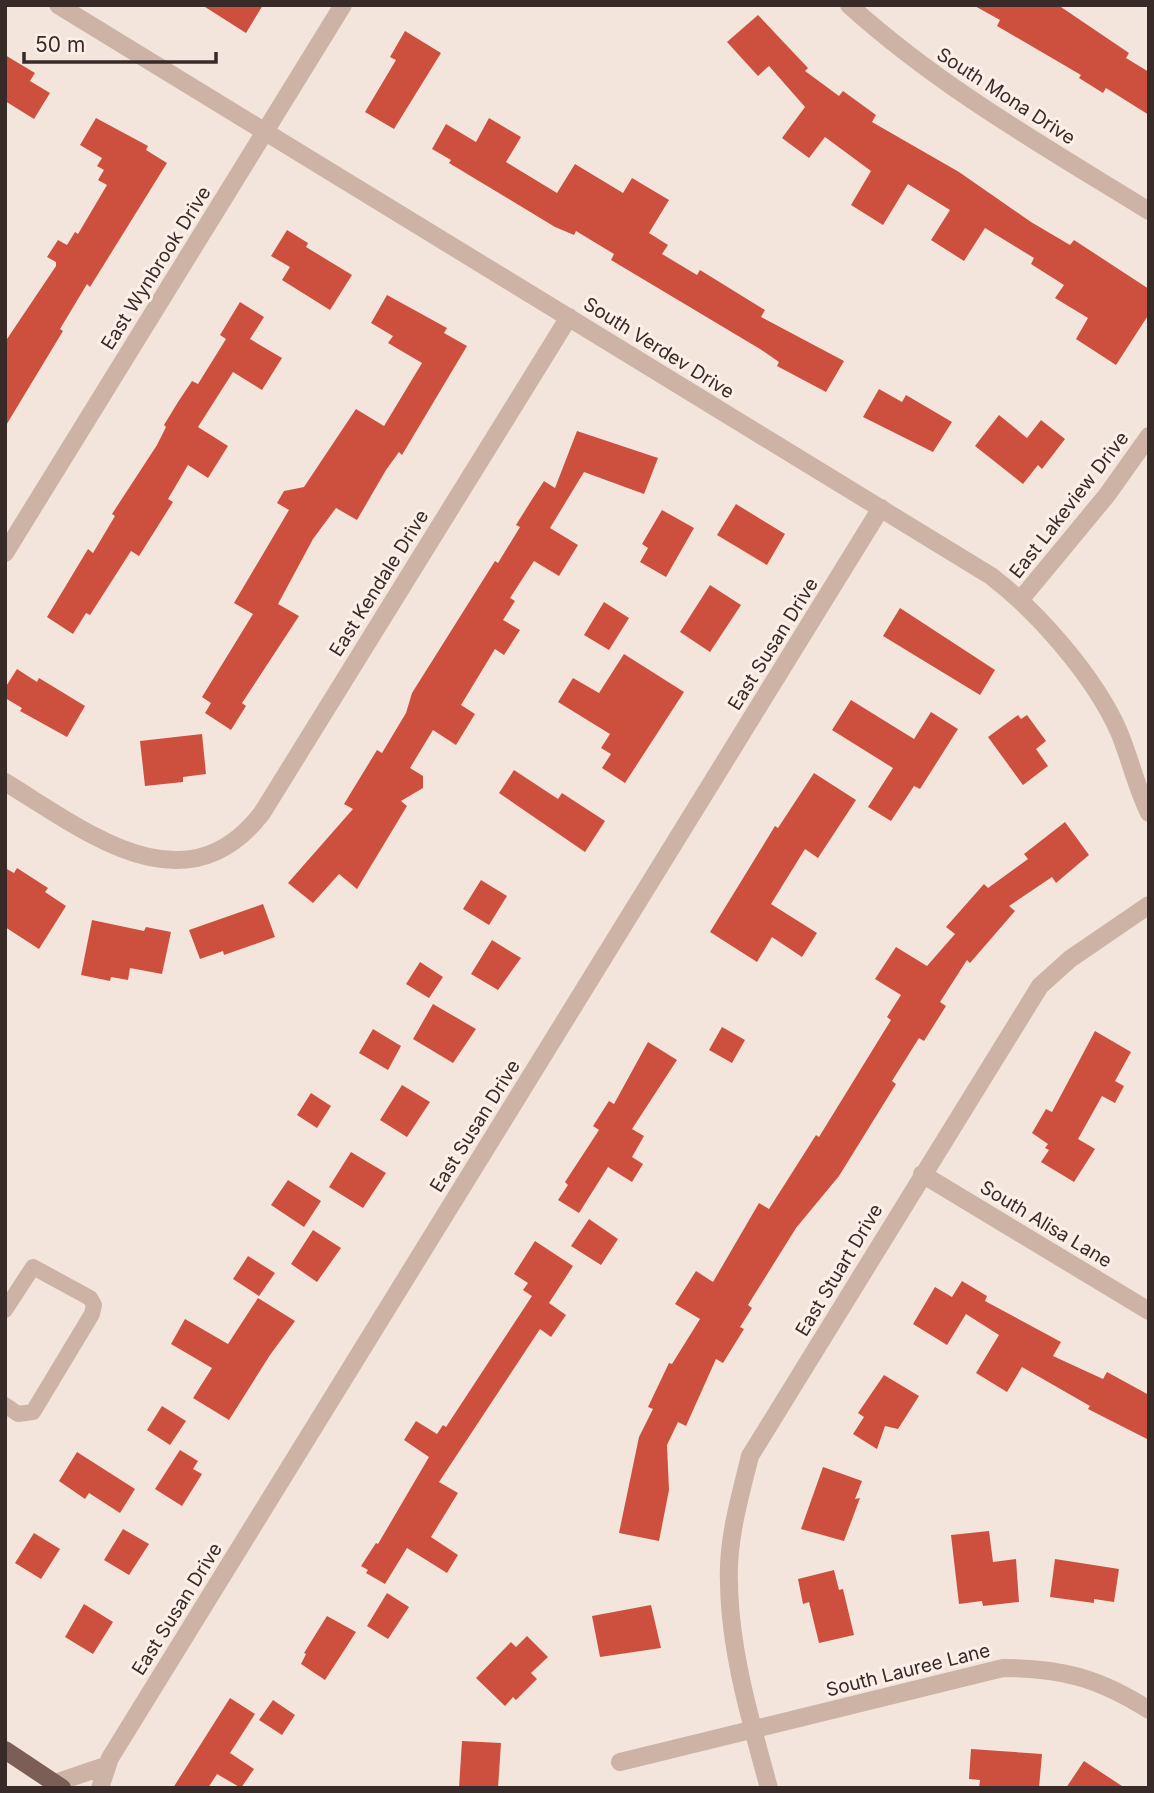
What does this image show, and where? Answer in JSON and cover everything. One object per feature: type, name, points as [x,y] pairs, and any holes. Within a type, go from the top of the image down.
[{"type":"main road","points":[[5,1750],[57,1786]]},
{"type":"street","name":"South Verdev Drive","points":[[58,5],[991,576],[1021,599],[1073,659],[1118,730],[1149,813]]},
{"type":"street","name":"East Wynbrook Drive","points":[[5,553],[343,5]]},
{"type":"street","name":"South Mona Drive","points":[[849,5],[891,43],[952,89],[1149,211]]},
{"type":"street","name":"East Kendale Drive","points":[[5,782],[104,842],[128,852],[171,861],[209,856],[242,836],[262,813],[569,317]]},
{"type":"street","name":"East Lakeview Drive","points":[[1021,599],[1107,495],[1149,436]]},
{"type":"street","name":"East Susan Drive","points":[[100,1788],[105,1766],[881,508]]},
{"type":"street","name":"East Stuart Drive","points":[[769,1788],[753,1730],[734,1639],[728,1581],[735,1518],[750,1457],[1040,986],[1069,959],[1149,905]]},
{"type":"street","name":"South Alisa Lane","points":[[922,1174],[1149,1311]]},
{"type":"street","name":"South Lauree Lane","points":[[620,1762],[1003,1668],[1042,1668],[1079,1675],[1123,1693],[1149,1710]]},
{"type":"street","points":[[57,1786],[105,1766]]},
{"type":"lane","points":[[5,1310],[33,1267],[90,1298],[94,1304],[92,1314],[33,1412],[18,1414],[5,1405]]},
{"type":"building","points":[[202,5],[263,5],[246,33]]},
{"type":"building","points":[[973,5],[1058,5],[1129,53],[1126,58],[1149,72],[1149,115],[1106,88],[1103,93],[1079,78],[1081,75],[997,26],[1000,20]]},
{"type":"building","points":[[758,15],[808,68],[805,71],[839,96],[843,91],[876,115],[872,122],[959,172],[1031,222],[1070,245],[1074,240],[1149,289],[1149,314],[1116,365],[1076,339],[1088,318],[1055,298],[1064,285],[1031,264],[1034,258],[985,228],[964,261],[931,240],[950,210],[908,184],[883,225],[851,205],[871,171],[825,137],[809,158],[782,138],[805,107],[769,66],[758,76],[727,42]]},
{"type":"building","points":[[405,31],[441,53],[394,129],[365,112],[396,60],[390,57]]},
{"type":"building","points":[[5,55],[35,73],[30,81],[50,93],[34,119],[5,101]]},
{"type":"building","points":[[96,118],[148,146],[146,150],[167,163],[90,287],[87,284],[60,329],[63,331],[5,427],[5,342],[56,266],[56,262],[47,257],[58,240],[67,245],[75,232],[78,234],[107,185],[98,180],[104,170],[97,166],[102,158],[80,145]]},
{"type":"building","points":[[489,118],[521,137],[506,162],[557,193],[575,164],[623,193],[632,178],[669,200],[649,233],[668,245],[662,254],[697,275],[700,270],[765,310],[761,317],[844,361],[826,392],[777,366],[779,362],[760,349],[611,260],[614,254],[576,231],[574,235],[555,227],[449,163],[451,160],[432,149],[446,124],[476,142]]},
{"type":"building","points":[[287,230],[308,243],[306,247],[352,275],[330,310],[282,280],[290,267],[271,256]]},
{"type":"building","points":[[387,295],[447,328],[444,333],[467,346],[402,455],[399,452],[386,470],[357,520],[336,508],[313,539],[278,604],[299,616],[242,703],[246,706],[231,730],[205,713],[211,703],[202,697],[253,614],[234,603],[289,510],[277,503],[284,491],[304,487],[356,409],[384,426],[422,363],[388,343],[393,336],[371,323]]},
{"type":"building","points":[[240,302],[264,317],[250,339],[282,358],[262,390],[233,372],[198,427],[228,446],[208,478],[188,465],[168,499],[173,502],[139,556],[131,551],[90,615],[86,613],[73,634],[47,617],[88,549],[93,553],[115,516],[112,514],[157,445],[166,427],[164,425],[178,402],[192,381],[198,384],[226,339],[220,335]]},
{"type":"building","points":[[879,389],[902,402],[906,395],[952,422],[933,452],[863,417]]},
{"type":"building","points":[[999,415],[1027,438],[1041,420],[1065,439],[1042,469],[1038,465],[1023,484],[975,446]]},
{"type":"building","points":[[577,431],[658,458],[644,494],[584,472],[550,528],[578,545],[559,576],[534,561],[510,598],[515,601],[503,620],[520,630],[504,655],[495,649],[461,705],[475,714],[456,745],[433,730],[410,768],[423,776],[423,788],[401,801],[407,806],[357,889],[339,874],[313,903],[288,883],[353,809],[344,804],[377,750],[382,753],[406,713],[412,693],[495,561],[498,563],[520,527],[516,525],[544,481],[555,488]]},
{"type":"building","points":[[736,504],[785,534],[767,565],[717,535]]},
{"type":"building","points":[[662,510],[694,528],[666,577],[640,562],[648,548],[642,544]]},
{"type":"building","points":[[710,585],[741,605],[710,652],[680,632]]},
{"type":"building","points":[[604,602],[629,618],[609,650],[584,635]]},
{"type":"building","points":[[900,608],[995,670],[980,695],[883,636]]},
{"type":"building","points":[[624,654],[684,692],[625,783],[602,768],[611,754],[601,748],[610,734],[558,702],[573,678],[599,693]]},
{"type":"building","points":[[17,669],[37,682],[39,678],[85,706],[67,737],[20,711],[22,708],[5,698],[5,688]]},
{"type":"building","points":[[851,700],[914,739],[931,712],[958,729],[920,789],[914,786],[891,821],[868,807],[893,768],[832,730]]},
{"type":"building","points":[[1018,715],[1021,719],[1027,715],[1046,741],[1036,749],[1048,766],[1023,785],[988,737]]},
{"type":"building","points":[[202,734],[206,774],[183,777],[183,782],[145,786],[140,741]]},
{"type":"building","points":[[514,770],[558,799],[562,793],[605,821],[585,852],[499,793]]},
{"type":"building","points":[[814,773],[856,800],[818,858],[805,849],[771,904],[817,933],[802,957],[772,937],[757,962],[710,932],[775,826],[778,828]]},
{"type":"building","points":[[1065,822],[1089,855],[1056,883],[1052,877],[1009,906],[1015,911],[970,963],[967,960],[940,1002],[946,1006],[924,1041],[919,1038],[892,1081],[896,1084],[839,1176],[796,1228],[748,1305],[752,1308],[740,1327],[744,1329],[723,1363],[716,1359],[686,1426],[678,1422],[667,1445],[669,1490],[659,1541],[619,1533],[639,1437],[653,1409],[648,1407],[669,1363],[672,1364],[700,1319],[675,1304],[696,1271],[713,1282],[759,1203],[769,1209],[816,1135],[819,1137],[891,1020],[887,1017],[901,995],[875,979],[896,947],[927,966],[955,934],[946,927],[984,884],[988,888],[1028,859],[1024,854]]},
{"type":"building","points":[[5,868],[14,873],[17,868],[48,888],[45,892],[66,906],[39,949],[5,927]]},
{"type":"building","points":[[481,880],[507,896],[489,925],[463,909]]},
{"type":"building","points":[[263,904],[275,937],[224,955],[223,951],[200,959],[189,930]]},
{"type":"building","points":[[92,920],[144,931],[146,927],[171,932],[162,974],[130,968],[128,980],[111,977],[110,981],[81,975]]},
{"type":"building","points":[[492,940],[521,958],[498,990],[471,974]]},
{"type":"building","points":[[420,962],[443,977],[429,998],[406,984]]},
{"type":"building","points":[[433,1004],[476,1029],[453,1063],[413,1039]]},
{"type":"building","points":[[722,1027],[745,1040],[732,1063],[709,1050]]},
{"type":"building","points":[[373,1029],[401,1046],[388,1070],[359,1053]]},
{"type":"building","points":[[1095,1031],[1131,1052],[1115,1081],[1124,1086],[1115,1103],[1102,1096],[1078,1139],[1095,1149],[1074,1182],[1041,1162],[1049,1150],[1045,1148],[1048,1144],[1032,1133],[1046,1109],[1052,1112]]},
{"type":"building","points":[[648,1042],[677,1060],[632,1129],[644,1136],[632,1157],[643,1164],[632,1182],[608,1167],[579,1213],[558,1200],[568,1185],[565,1182],[599,1130],[593,1126],[609,1101],[614,1104]]},
{"type":"building","points":[[402,1085],[430,1102],[407,1137],[380,1120]]},
{"type":"building","points":[[311,1093],[331,1106],[317,1128],[297,1115]]},
{"type":"building","points":[[351,1152],[386,1173],[363,1208],[329,1187]]},
{"type":"building","points":[[288,1180],[321,1201],[304,1227],[271,1205]]},
{"type":"building","points":[[589,1219],[618,1239],[601,1265],[571,1246]]},
{"type":"building","points":[[313,1230],[341,1248],[317,1282],[291,1264]]},
{"type":"building","points":[[535,1241],[573,1266],[549,1303],[566,1315],[551,1337],[540,1329],[439,1482],[458,1493],[431,1537],[458,1555],[447,1573],[407,1548],[385,1584],[366,1573],[368,1570],[361,1566],[376,1543],[378,1544],[429,1457],[404,1440],[416,1421],[437,1434],[443,1425],[446,1427],[532,1296],[523,1290],[528,1283],[514,1274]]},
{"type":"building","points":[[248,1256],[275,1273],[259,1296],[233,1279]]},
{"type":"building","points":[[962,1281],[987,1296],[985,1301],[1061,1342],[1053,1356],[1103,1379],[1107,1372],[1149,1395],[1149,1440],[1088,1409],[1090,1406],[1022,1367],[1007,1392],[976,1373],[999,1335],[966,1314],[947,1345],[913,1324],[935,1287],[952,1297]]},
{"type":"building","points":[[258,1298],[295,1321],[229,1420],[193,1398],[212,1368],[171,1344],[185,1319],[228,1344]]},
{"type":"building","points":[[884,1375],[919,1396],[898,1429],[885,1426],[877,1449],[853,1434],[864,1417],[858,1413]]},
{"type":"building","points":[[162,1406],[186,1421],[170,1445],[147,1430]]},
{"type":"building","points":[[180,1450],[198,1461],[193,1469],[202,1474],[182,1506],[155,1489]]},
{"type":"building","points":[[77,1452],[135,1489],[120,1513],[89,1493],[85,1499],[59,1481]]},
{"type":"building","points":[[823,1467],[862,1481],[855,1499],[860,1498],[844,1541],[801,1529]]},
{"type":"building","points":[[123,1529],[149,1544],[129,1575],[104,1560]]},
{"type":"building","points":[[989,1531],[993,1562],[1016,1559],[1019,1602],[983,1606],[982,1601],[959,1604],[951,1535]]},
{"type":"building","points":[[34,1533],[60,1549],[41,1579],[15,1563]]},
{"type":"building","points":[[1055,1559],[1119,1569],[1114,1602],[1094,1599],[1094,1603],[1050,1597]]},
{"type":"building","points":[[834,1570],[839,1590],[843,1589],[854,1635],[819,1643],[809,1602],[803,1604],[798,1579]]},
{"type":"building","points":[[387,1593],[409,1607],[388,1639],[367,1626]]},
{"type":"building","points":[[84,1604],[113,1622],[93,1654],[65,1637]]},
{"type":"building","points":[[651,1605],[661,1648],[600,1657],[592,1616]]},
{"type":"building","points":[[327,1616],[356,1632],[325,1680],[301,1664],[306,1654],[304,1653]]},
{"type":"building","points":[[527,1636],[548,1657],[531,1673],[537,1679],[516,1700],[513,1697],[505,1706],[476,1678],[511,1642],[516,1647]]},
{"type":"building","points":[[230,1698],[255,1714],[230,1753],[254,1769],[241,1788],[217,1774],[208,1788],[173,1788]]},
{"type":"building","points":[[273,1700],[295,1715],[282,1735],[259,1720]]},
{"type":"building","points":[[462,1741],[501,1743],[498,1788],[459,1788]]},
{"type":"building","points":[[971,1749],[1042,1754],[1039,1788],[979,1788],[980,1780],[969,1779]]},
{"type":"building","points":[[1084,1761],[1125,1788],[1066,1788]]}]
